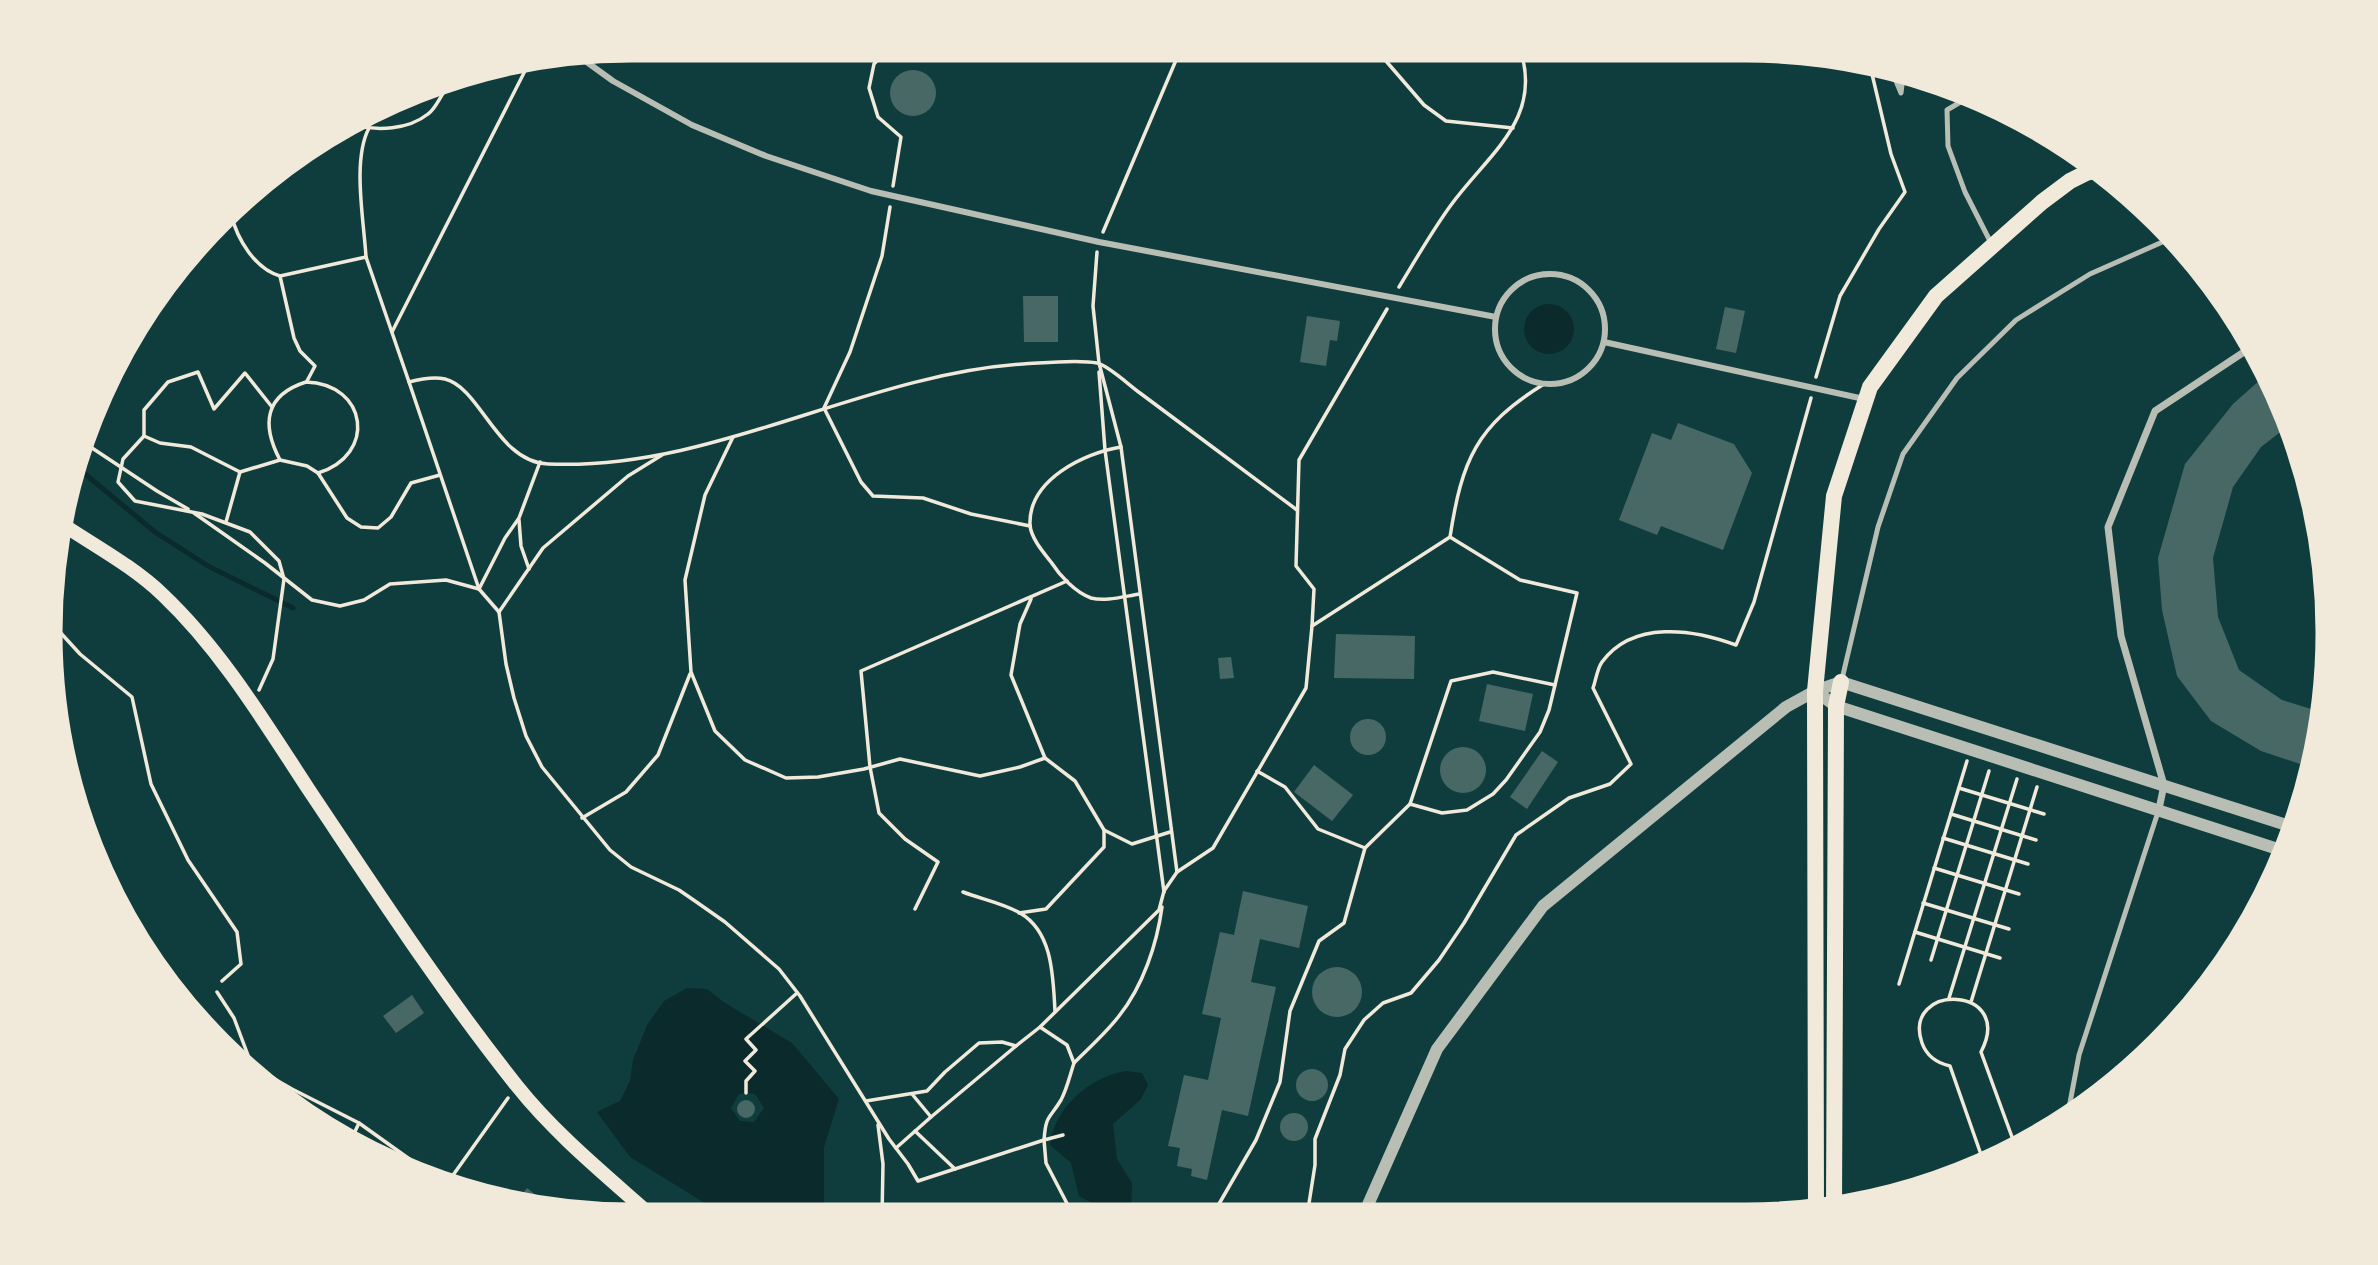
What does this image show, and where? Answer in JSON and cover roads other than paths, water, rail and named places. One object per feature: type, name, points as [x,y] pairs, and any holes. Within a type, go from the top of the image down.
[{"type":"main road","points":[[1816,1203],[1815,691],[1834,496],[1870,387],[1936,296],[2070,181],[2089,172]]},
{"type":"main road","points":[[68,528],[163,595],[212,651],[251,703],[435,976],[517,1087],[565,1138],[642,1207]]},
{"type":"main road","points":[[1834,1200],[1836,706],[1842,682]]},
{"type":"street","points":[[584,60],[613,81],[692,125],[766,156],[871,191],[1099,242],[1496,317]]},
{"type":"street","points":[[1545,274],[1563,275],[1579,281],[1592,292],[1601,307],[1605,324],[1604,342],[1597,359],[1583,373],[1566,382],[1544,384],[1529,380],[1512,370],[1501,355],[1495,336],[1496,317],[1502,300],[1521,282],[1545,274]]},
{"type":"street","points":[[1604,342],[1866,399]]},
{"type":"street","points":[[2159,809],[2164,785],[2122,636],[2108,527],[2155,411],[2246,351]]},
{"type":"street","points":[[1367,1207],[1437,1049],[1544,906],[1786,707],[1815,691],[1842,682],[2287,825]]},
{"type":"street","points":[[1815,691],[1836,706],[2277,849]]},
{"type":"lane","points":[[1894,77],[1901,93],[1903,80]]},
{"type":"lane","points":[[1962,101],[1947,110],[1948,146],[1965,192],[1992,246]]},
{"type":"lane","points":[[1842,682],[1878,527],[1903,454],[1957,377],[2016,320],[2090,274],[2166,241]]},
{"type":"lane","points":[[2069,1107],[2079,1055],[2159,809]]},
{"type":"water","points":[[1549,304],[1567,311],[1574,329],[1567,347],[1549,354],[1531,347],[1524,329],[1531,311]]},
{"type":"water","points":[[687,988],[707,989],[725,1003],[792,1043],[839,1099],[824,1147],[824,1207],[709,1207],[630,1157],[597,1112],[620,1101],[630,1081],[633,1060],[647,1025],[664,1001]],"holes":[[[746,1093],[755,1094],[764,1108],[754,1122],[740,1121],[731,1108],[739,1094]]]},
{"type":"water","points":[[1126,1071],[1142,1073],[1148,1085],[1141,1099],[1113,1124],[1117,1159],[1132,1183],[1131,1207],[1099,1207],[1079,1196],[1071,1163],[1050,1145],[1058,1119],[1066,1107],[1087,1087],[1112,1074]]},
{"type":"waterway","points":[[81,471],[155,532],[208,566],[293,608]]}]
